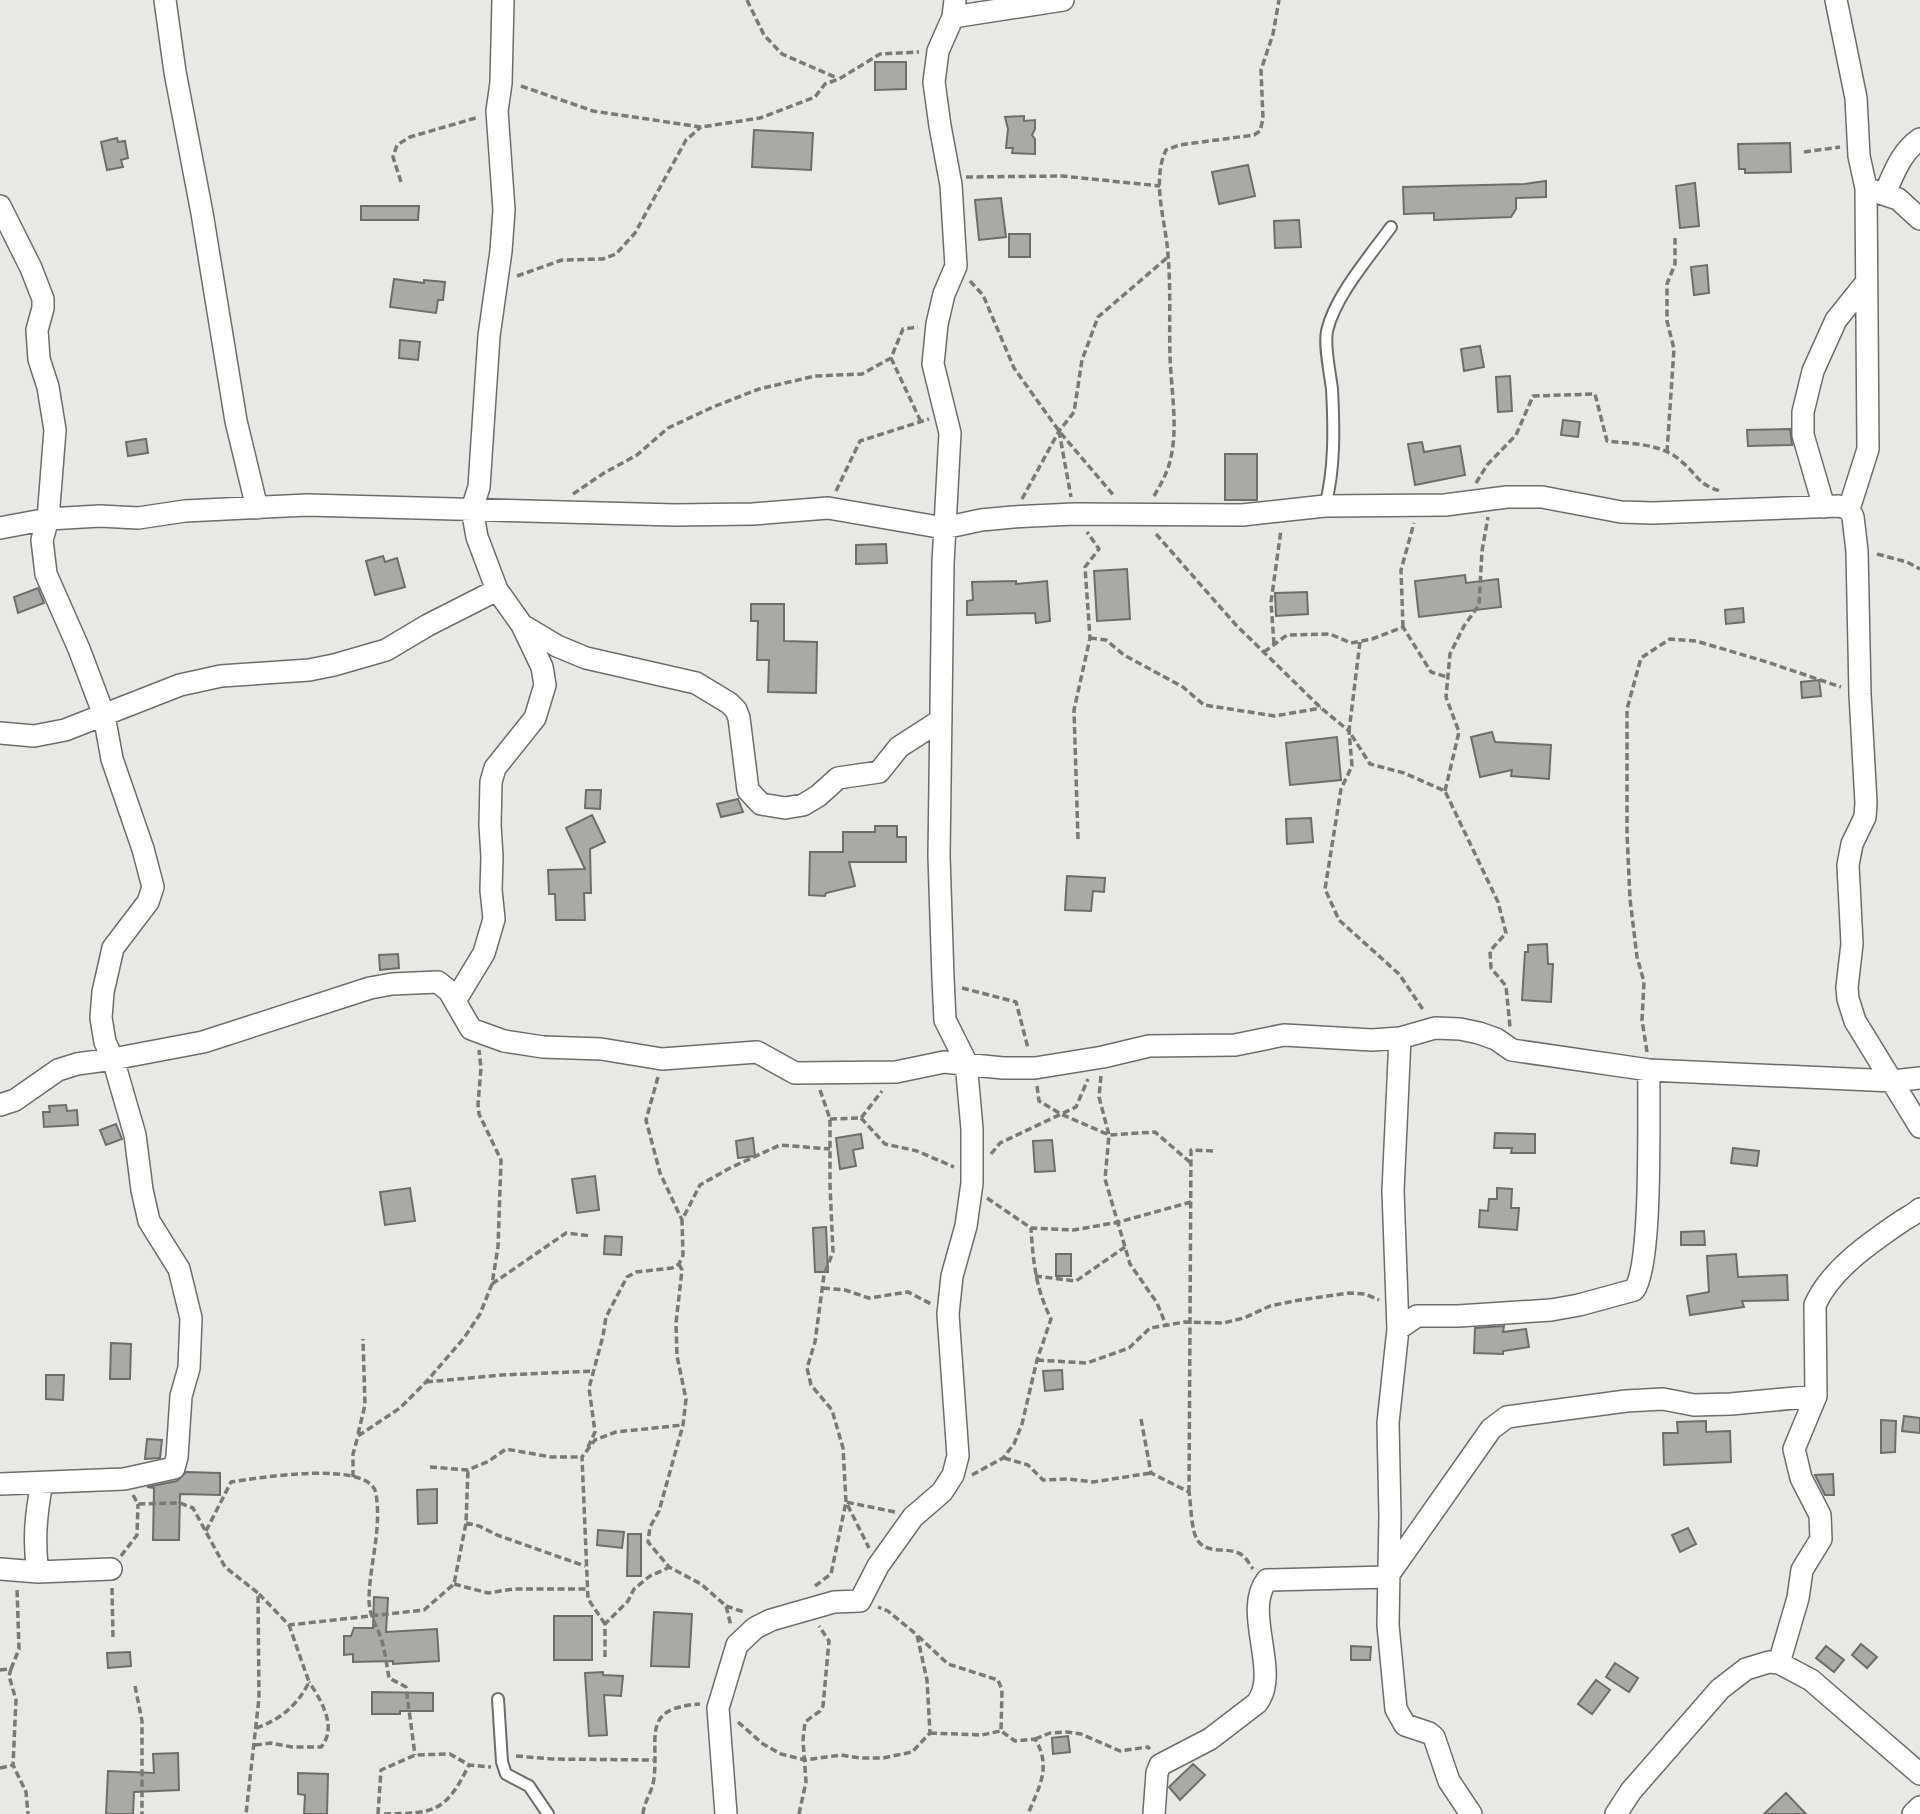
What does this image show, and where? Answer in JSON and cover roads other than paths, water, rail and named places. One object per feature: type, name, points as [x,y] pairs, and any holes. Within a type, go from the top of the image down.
[{"type":"street","points":[[165,0],[175,72],[202,213],[236,421],[257,508]]},
{"type":"street","points":[[455,1000],[484,953],[494,919],[490,824],[491,782],[495,768],[536,718],[545,685],[542,667],[522,625],[497,590],[477,537],[472,509],[479,487],[489,336],[501,251],[503,210],[497,111],[501,83],[503,0]]},
{"type":"street","points":[[726,1814],[718,1708],[737,1645],[755,1628],[808,1608],[860,1601],[878,1566],[913,1517],[942,1492],[953,1475],[958,1456],[950,1303],[952,1276],[966,1226],[972,1182],[972,1129],[966,1062],[945,1020],[939,856],[944,528],[950,433],[933,365],[937,324],[944,294],[956,266],[950,178],[934,82],[938,51],[954,8],[1063,0]]},
{"type":"street","points":[[1836,0],[1856,99],[1859,145],[1875,191],[1865,284],[1868,449],[1849,509],[1853,517],[1857,551],[1866,817],[1852,844],[1848,865],[1852,944],[1846,987],[1855,1021],[1920,1127]]},
{"type":"street","points":[[1875,191],[1912,145],[1920,139]]},
{"type":"street","points":[[1875,191],[1898,199],[1920,219]]},
{"type":"street","points":[[0,206],[32,268],[43,299],[37,330],[39,359],[48,387],[55,430],[48,519],[42,540],[46,574],[104,715],[112,759],[144,849],[153,887],[148,902],[113,948],[103,992],[101,1018],[105,1042],[113,1059],[135,1135],[143,1198],[149,1221],[178,1269],[191,1318],[189,1368],[181,1396],[177,1463],[174,1468],[124,1479],[0,1484]]},
{"type":"street","points":[[1824,506],[1803,435],[1803,412],[1813,371],[1836,320],[1865,284]]},
{"type":"street","points":[[0,527],[48,519],[100,516],[138,518],[185,511],[307,505],[740,514],[828,508],[944,528],[1013,517],[1242,515],[1325,506],[1406,506],[1464,503],[1491,498],[1542,497],[1621,512],[1653,513],[1824,506],[1849,509]]},
{"type":"street","points":[[0,733],[34,736],[49,734],[76,727],[180,685],[221,677],[309,670],[386,650],[497,590]]},
{"type":"street","points":[[522,625],[556,646],[586,659],[687,680],[729,703],[739,718],[748,790],[761,804],[771,807],[803,805],[838,778],[879,772],[899,747],[941,719]]},
{"type":"street","points":[[0,1105],[15,1100],[58,1070],[77,1064],[203,1042],[370,988],[439,982],[455,1000],[471,1029],[504,1041],[543,1047],[601,1049],[662,1059],[757,1052],[795,1073],[896,1072],[944,1062],[966,1062],[1003,1069],[1035,1068],[1149,1046],[1235,1045],[1284,1035],[1372,1040],[1401,1038],[1435,1028],[1479,1033],[1496,1039],[1512,1050],[1649,1070],[1893,1081],[1920,1078]]},
{"type":"street","points":[[1401,1038],[1393,1191],[1398,1329],[1388,1423],[1388,1625],[1396,1709],[1405,1725],[1434,1737],[1450,1781],[1471,1814]]},
{"type":"street","points":[[1398,1329],[1417,1316],[1551,1310],[1634,1290],[1641,1279],[1647,1239],[1649,1070]]},
{"type":"street","points":[[1779,1663],[1798,1598],[1802,1570],[1821,1539],[1820,1515],[1801,1478],[1794,1449],[1816,1396],[1813,1324],[1815,1305],[1820,1293],[1860,1253],[1920,1209]]},
{"type":"street","points":[[1387,1577],[1491,1429],[1507,1417],[1626,1401],[1663,1399],[1693,1405],[1816,1396]]},
{"type":"street","points":[[18,1571],[35,1550],[36,1511],[42,1483]]},
{"type":"street","points":[[18,1571],[111,1569]]},
{"type":"street","points":[[1159,1810],[1157,1773],[1160,1765],[1210,1739],[1257,1703],[1263,1695],[1266,1686],[1259,1632],[1262,1586],[1267,1580],[1387,1577]]},
{"type":"street","points":[[1616,1814],[1631,1791],[1720,1689],[1746,1669],[1769,1662],[1779,1663],[1811,1679],[1920,1774]]},
{"type":"street","points":[[1913,1814],[1920,1807]]},
{"type":"lane","points":[[1325,506],[1331,486],[1332,455],[1332,393],[1326,333],[1338,303],[1391,227]]},
{"type":"lane","points":[[498,1699],[506,1774],[529,1786],[548,1814]]}]
